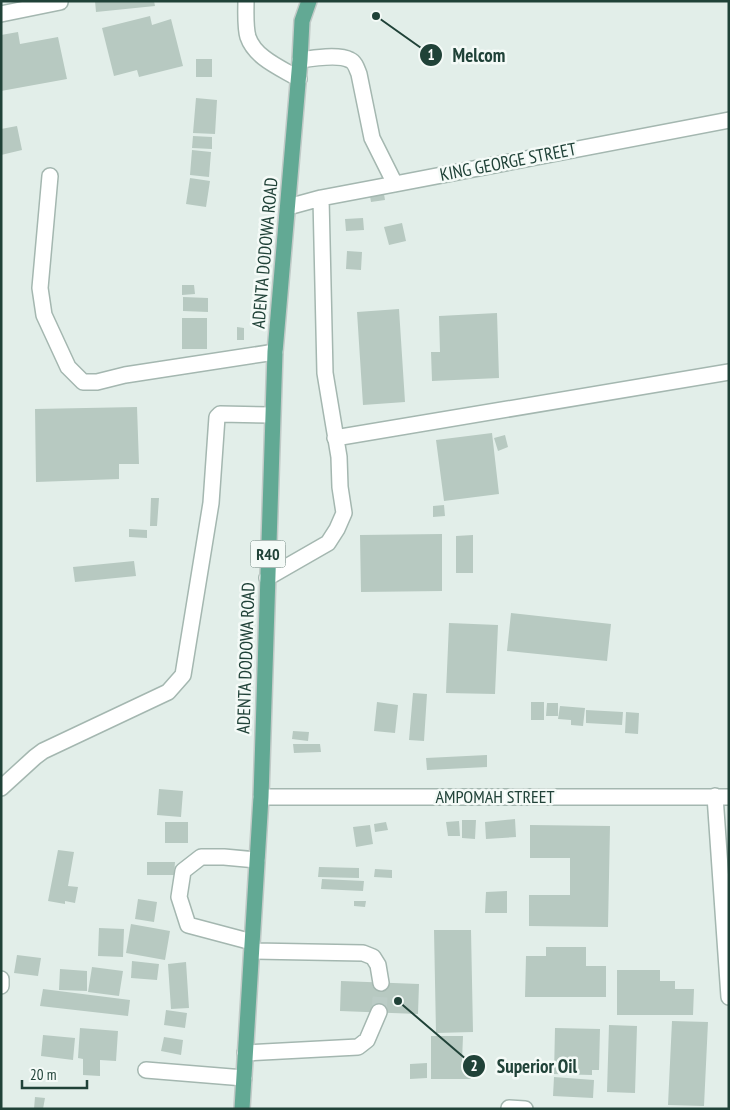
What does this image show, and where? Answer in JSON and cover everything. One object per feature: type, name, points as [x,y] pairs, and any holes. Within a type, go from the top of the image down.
[{"type":"main road","name":"ADENTA DODOWA ROAD","points":[[242,1109],[261,797],[275,352],[302,21],[309,1]]},
{"type":"street","points":[[246,1],[248,37],[256,50],[263,58],[298,79]]},
{"type":"street","points":[[1,14],[60,2]]},
{"type":"street","points":[[300,60],[330,56],[350,60],[356,66],[372,138],[395,184]]},
{"type":"street","name":"KING GEORGE STREET","points":[[288,207],[321,198],[729,120]]},
{"type":"street","points":[[50,176],[40,288],[48,323],[68,366],[83,382],[97,382],[125,375],[275,352]]},
{"type":"street","points":[[268,578],[328,543],[338,529],[344,513],[340,487],[339,457],[325,373],[321,198]]},
{"type":"street","points":[[335,438],[729,372]]},
{"type":"street","points":[[1,788],[43,751],[168,692],[178,683],[183,675],[211,503],[218,417],[220,414],[272,415]]},
{"type":"street","name":"AMPOMAH STREET","points":[[261,797],[722,797]]},
{"type":"street","points":[[722,797],[729,998]]},
{"type":"street","points":[[257,860],[201,857],[183,871],[179,896],[188,925],[252,946],[363,953],[373,957],[378,966],[381,983]]},
{"type":"street","points":[[1,980],[1,986]]},
{"type":"street","points":[[245,1053],[358,1047],[367,1040],[379,1012]]},
{"type":"street","points":[[146,1070],[244,1078]]},
{"type":"street","points":[[509,1108],[525,1109]]},
{"type":"building","points":[[95,1],[154,1],[155,6],[96,12]]},
{"type":"building","points":[[150,16],[152,25],[171,19],[183,66],[139,77],[137,70],[114,76],[102,28]]},
{"type":"building","points":[[18,32],[20,44],[58,37],[67,79],[1,91],[1,35]]},
{"type":"building","points":[[196,59],[212,59],[212,77],[196,77]]},
{"type":"building","points":[[196,98],[217,100],[215,134],[193,133]]},
{"type":"building","points":[[17,126],[22,150],[1,155],[1,129]]},
{"type":"building","points":[[193,136],[212,137],[212,149],[192,148]]},
{"type":"building","points":[[192,150],[211,152],[209,177],[190,175]]},
{"type":"building","points":[[190,178],[210,181],[206,207],[186,204]]},
{"type":"building","points":[[384,194],[385,200],[371,202],[370,196]]},
{"type":"building","points":[[363,218],[364,230],[346,231],[345,219]]},
{"type":"building","points":[[402,223],[406,241],[389,245],[384,227]]},
{"type":"building","points":[[347,251],[362,252],[361,270],[346,269]]},
{"type":"building","points":[[182,285],[194,285],[195,294],[182,295]]},
{"type":"building","points":[[183,297],[208,298],[208,312],[183,311]]},
{"type":"building","points":[[399,309],[405,402],[363,405],[357,312]]},
{"type":"building","points":[[497,313],[499,378],[432,381],[431,352],[440,352],[439,316]]},
{"type":"building","points":[[182,318],[207,318],[207,349],[182,349]]},
{"type":"building","points":[[237,327],[244,328],[244,340],[237,340]]},
{"type":"building","points":[[137,407],[139,464],[119,464],[119,479],[36,482],[35,409]]},
{"type":"building","points":[[492,433],[499,494],[444,501],[436,440]]},
{"type":"building","points":[[505,435],[508,447],[498,451],[494,438]]},
{"type":"building","points":[[151,498],[159,498],[157,526],[150,526]]},
{"type":"building","points":[[444,505],[445,516],[433,517],[433,506]]},
{"type":"building","points":[[129,529],[147,530],[147,538],[129,537]]},
{"type":"building","points":[[442,534],[442,591],[361,592],[360,535]]},
{"type":"building","points":[[473,535],[473,573],[456,573],[456,536]]},
{"type":"building","points":[[134,561],[136,576],[75,582],[73,567]]},
{"type":"building","points":[[511,613],[611,624],[607,661],[507,651]]},
{"type":"building","points":[[449,623],[498,625],[495,694],[446,693]]},
{"type":"building","points":[[413,693],[427,694],[424,741],[409,740]]},
{"type":"building","points":[[377,702],[398,705],[395,733],[374,731]]},
{"type":"building","points":[[531,702],[544,702],[544,720],[531,720]]},
{"type":"building","points":[[547,703],[558,703],[558,716],[546,716]]},
{"type":"building","points":[[560,706],[585,708],[583,726],[571,725],[571,720],[558,719]]},
{"type":"building","points":[[586,710],[623,712],[622,725],[586,723]]},
{"type":"building","points":[[626,712],[639,713],[638,734],[625,733]]},
{"type":"building","points":[[293,731],[309,732],[308,741],[292,739]]},
{"type":"building","points":[[293,744],[320,744],[321,752],[294,753]]},
{"type":"building","points":[[487,755],[487,767],[427,770],[426,758]]},
{"type":"building","points":[[159,789],[183,791],[181,817],[157,815]]},
{"type":"building","points":[[515,819],[516,837],[486,839],[485,822]]},
{"type":"building","points":[[462,820],[476,820],[475,839],[462,838]]},
{"type":"building","points":[[459,821],[460,836],[448,836],[446,822]]},
{"type":"building","points":[[165,822],[188,822],[188,843],[165,843]]},
{"type":"building","points":[[386,822],[388,830],[375,832],[374,824]]},
{"type":"building","points":[[370,825],[373,844],[356,847],[353,827]]},
{"type":"building","points":[[530,825],[610,826],[608,927],[529,926],[529,895],[570,895],[570,858],[530,858]]},
{"type":"building","points":[[58,850],[74,852],[68,886],[78,887],[75,903],[65,901],[65,904],[48,901]]},
{"type":"building","points":[[147,862],[175,862],[174,875],[147,875]]},
{"type":"building","points":[[319,867],[359,868],[359,878],[318,877]]},
{"type":"building","points":[[375,869],[392,870],[392,878],[374,877]]},
{"type":"building","points":[[322,879],[364,881],[363,891],[321,889]]},
{"type":"building","points":[[507,891],[507,913],[485,913],[486,892]]},
{"type":"building","points":[[138,899],[157,902],[154,922],[135,919]]},
{"type":"building","points":[[354,901],[366,901],[365,907],[354,906]]},
{"type":"building","points":[[131,924],[170,931],[165,960],[126,953]]},
{"type":"building","points":[[99,928],[124,929],[123,957],[98,956]]},
{"type":"building","points":[[434,930],[471,930],[473,1032],[436,1033]]},
{"type":"building","points":[[546,947],[586,947],[586,966],[606,966],[606,997],[525,997],[526,956],[546,956]]},
{"type":"building","points":[[17,955],[41,958],[38,976],[14,973]]},
{"type":"building","points":[[132,961],[159,964],[157,980],[131,978]]},
{"type":"building","points":[[186,962],[189,1008],[171,1009],[168,964]]},
{"type":"building","points":[[92,967],[123,971],[119,996],[88,992]]},
{"type":"building","points":[[60,969],[87,971],[87,991],[59,990]]},
{"type":"building","points":[[617,970],[660,970],[660,981],[675,981],[675,989],[694,989],[693,1015],[617,1015]]},
{"type":"building","points":[[341,981],[419,984],[418,1014],[340,1011]]},
{"type":"building","points":[[43,989],[130,1000],[128,1016],[40,1006]]},
{"type":"building","points":[[166,1010],[187,1013],[185,1028],[164,1025]]},
{"type":"building","points":[[672,1021],[708,1022],[704,1106],[668,1105]]},
{"type":"building","points":[[609,1025],[637,1026],[635,1093],[607,1092]]},
{"type":"building","points":[[80,1028],[118,1031],[116,1061],[100,1060],[100,1076],[83,1075],[83,1059],[78,1058]]},
{"type":"building","points":[[555,1028],[600,1029],[599,1070],[592,1070],[592,1075],[554,1074]]},
{"type":"building","points":[[43,1035],[75,1038],[73,1060],[41,1056]]},
{"type":"building","points":[[431,1036],[463,1036],[462,1061],[471,1060],[471,1079],[431,1079]]},
{"type":"building","points":[[164,1037],[183,1040],[181,1055],[161,1051]]},
{"type":"building","points":[[427,1063],[427,1078],[410,1079],[410,1064]]},
{"type":"building","points":[[554,1077],[594,1080],[593,1098],[553,1096]]},
{"type":"building","points":[[35,1097],[45,1098],[43,1109],[34,1109]]},
{"type":"tunnel","points":[[379,1012],[381,983]]},
{"type":"place","name":"Melcom","points":[[376,16]]},
{"type":"place","name":"Superior Oil","points":[[398,1001]]}]
